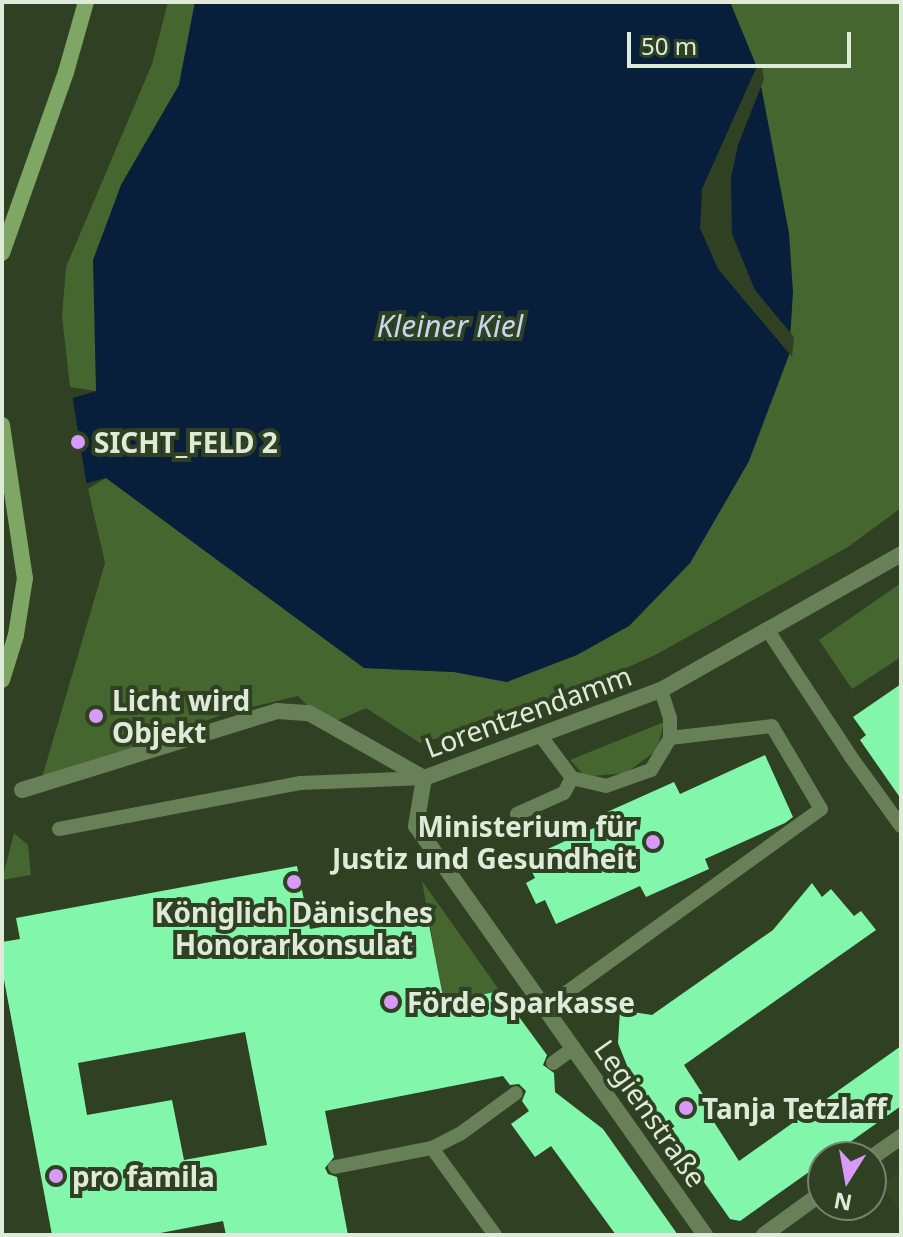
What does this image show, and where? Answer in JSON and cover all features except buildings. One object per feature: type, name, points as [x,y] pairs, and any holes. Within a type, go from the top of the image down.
[{"type":"street","points":[[2,253],[66,72],[86,2]]},
{"type":"street","points":[[2,425],[18,511],[25,578],[16,635],[2,680]]},
{"type":"street","name":"Lorentzendamm","points":[[22,790],[277,711],[309,713],[424,778],[661,690],[901,554]]},
{"type":"street","name":"Legienstraße","points":[[424,778],[416,826],[705,1235]]},
{"type":"street","points":[[764,1235],[807,1204]]},
{"type":"lane","points":[[767,629],[851,757],[901,826]]},
{"type":"lane","points":[[540,735],[572,778],[606,786],[651,770],[670,738],[670,718],[661,690]]},
{"type":"lane","points":[[545,1008],[821,809],[772,726],[670,738]]},
{"type":"lane","points":[[59,829],[301,783],[424,778]]},
{"type":"lane","points":[[517,814],[564,793],[572,778]]},
{"type":"lane","points":[[553,1063],[574,1048]]},
{"type":"lane","points":[[335,1167],[432,1148],[460,1134],[516,1093]]},
{"type":"lane","points":[[432,1148],[495,1235]]},
{"type":"shaded area","points":[[168,2],[195,2],[179,85],[121,185],[96,391],[70,387],[62,316],[66,267],[152,64]]},
{"type":"shaded area","points":[[730,2],[901,2],[901,508],[848,547],[659,653],[531,712],[420,743],[366,708],[327,725],[298,696],[227,713],[41,781],[105,563],[88,489],[106,478],[364,668],[454,672],[507,682],[629,626],[690,563],[749,461],[758,70]]},
{"type":"shaded area","points":[[901,583],[901,657],[852,689],[819,640]]},
{"type":"shaded area","points":[[664,722],[657,750],[626,773],[583,774],[570,760]]},
{"type":"shaded area","points":[[14,833],[28,845],[31,875],[2,880]]},
{"type":"shaded area","points":[[422,881],[500,991],[417,1007],[442,993]]},
{"type":"shaded area","points":[[901,1171],[901,1212],[887,1193],[887,1181]]},
{"type":"water","name":"Kleiner Kiel","points":[[195,2],[730,2],[758,70],[789,233],[793,292],[789,355],[749,461],[690,563],[629,626],[577,655],[507,682],[454,672],[364,668],[106,478],[2,506],[2,420],[96,391],[93,260],[121,185],[179,85]]},
{"type":"pier","points":[[757,66],[762,68],[764,79],[738,145],[731,178],[732,234],[755,290],[794,337],[792,357],[718,269],[700,228],[702,189]]},
{"type":"pier","points":[[72,394],[87,487],[2,510],[2,416]]},
{"type":"place","name":"SICHT_FELD 2","points":[[78,442]]},
{"type":"place","name":"Licht wird Objekt","points":[[96,716]]},
{"type":"place","name":"Ministerium für Justiz und Gesundheit","points":[[653,842]]},
{"type":"place","name":"Königlich Dänisches Honorarkonsulat","points":[[294,882]]},
{"type":"place","name":"Förde Sparkasse","points":[[391,1002]]},
{"type":"place","name":"Tanja Tetzlaff","points":[[686,1108]]},
{"type":"place","name":"pro famila","points":[[56,1176]]}]
